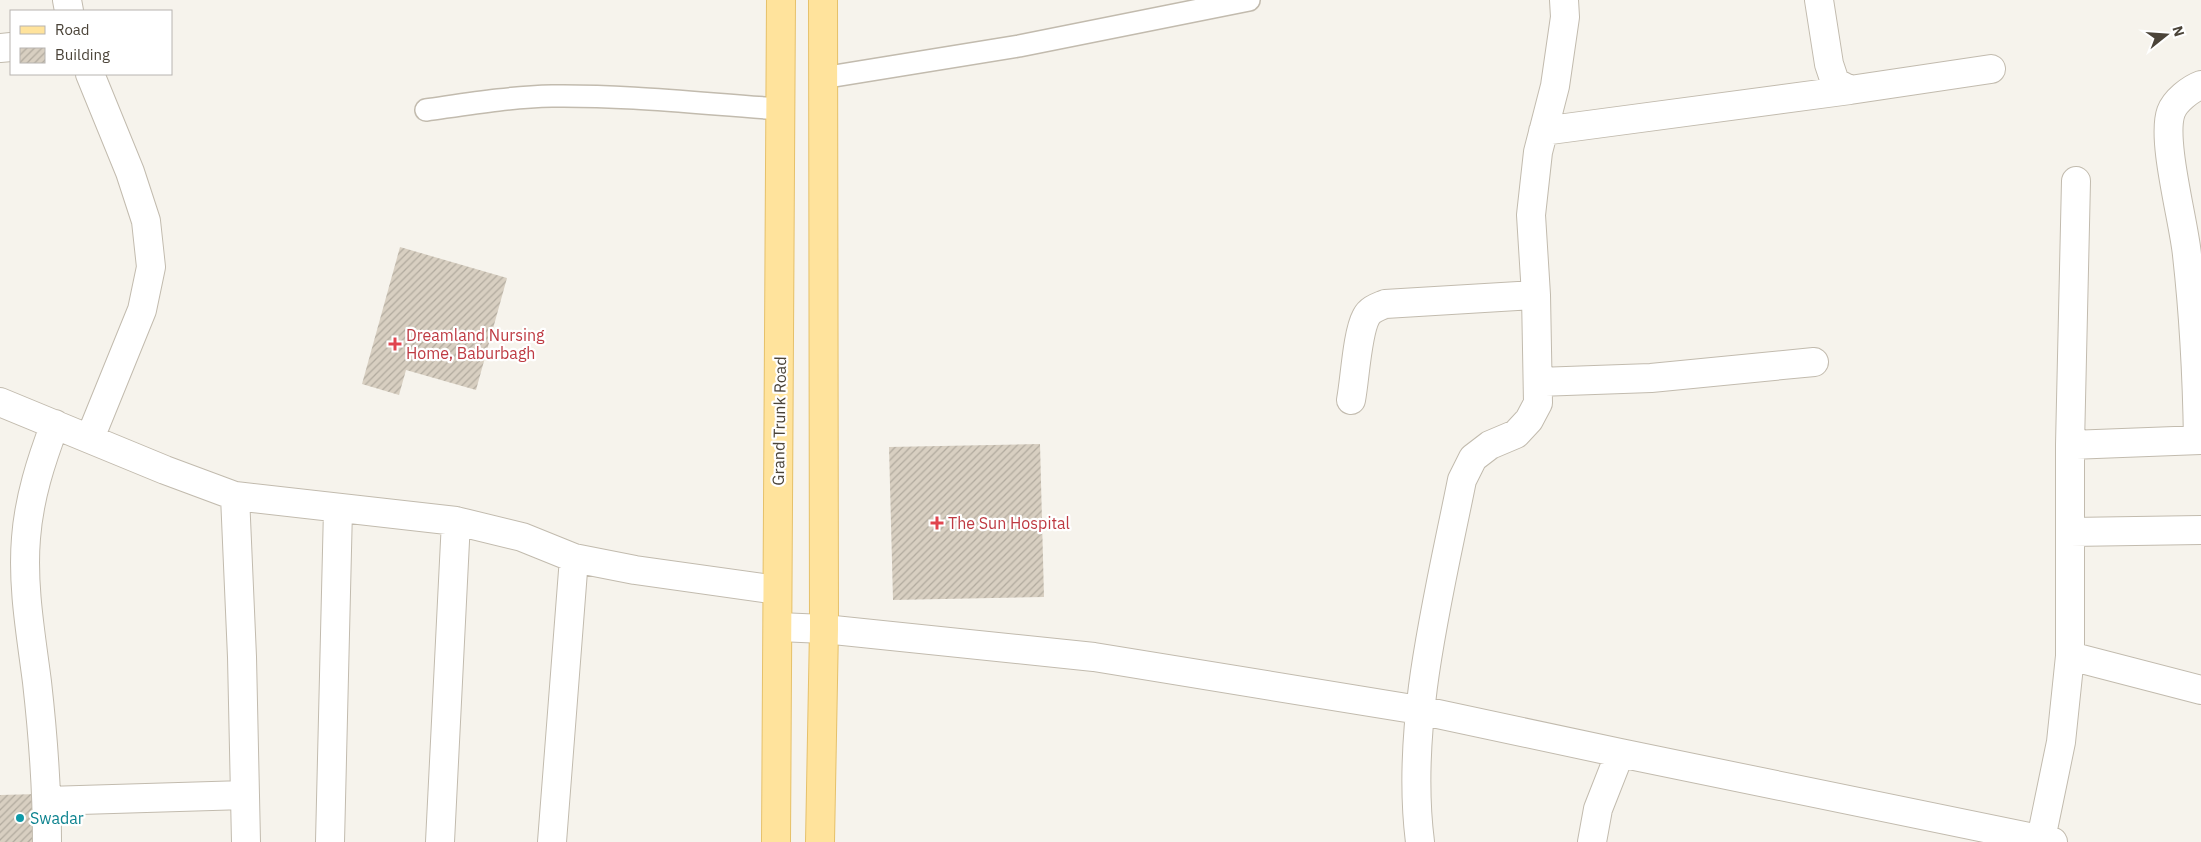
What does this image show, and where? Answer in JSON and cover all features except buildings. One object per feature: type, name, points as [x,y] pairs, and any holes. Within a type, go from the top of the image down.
[{"type":"main road","name":"Grand Trunk Road","points":[[776,842],[779,627],[777,590],[781,0]]},
{"type":"main road","points":[[820,842],[824,629],[822,0]]},
{"type":"street","points":[[1420,842],[1417,815],[1419,710],[1462,480],[1473,458],[1490,445],[1516,434],[1529,420],[1538,403],[1536,295],[1531,215],[1543,131],[1554,86],[1565,17],[1564,0]]},
{"type":"street","points":[[1819,0],[1829,64],[1836,82],[1850,90]]},
{"type":"street","points":[[1543,131],[1991,69]]},
{"type":"street","points":[[90,75],[130,172],[146,221],[151,267],[142,310],[90,438]]},
{"type":"street","points":[[2070,446],[2199,440],[2196,345],[2187,253],[2169,142],[2171,112],[2190,89],[2201,85]]},
{"type":"street","points":[[779,627],[824,629],[1094,657],[1419,710],[2047,840],[2061,742],[2070,656],[2070,446],[2076,181]]},
{"type":"street","points":[[1351,400],[1362,329],[1366,316],[1374,308],[1385,304],[1536,295]]},
{"type":"street","points":[[1538,382],[1651,378],[1814,362]]},
{"type":"street","points":[[0,402],[235,496],[456,521],[522,537],[574,558],[635,570],[777,590]]},
{"type":"street","points":[[48,842],[47,801],[39,706],[27,601],[26,538],[37,472],[54,424]]},
{"type":"street","points":[[235,496],[246,842]]},
{"type":"street","points":[[330,842],[338,509]]},
{"type":"street","points":[[440,842],[456,521]]},
{"type":"street","points":[[2070,532],[2201,530]]},
{"type":"street","points":[[552,842],[574,558]]},
{"type":"street","points":[[2070,656],[2201,690]]},
{"type":"street","points":[[1592,842],[1598,809],[1620,753]]},
{"type":"street","points":[[47,801],[245,796]]},
{"type":"lane","points":[[822,78],[1019,46],[1249,0]]},
{"type":"lane","points":[[426,110],[496,100],[551,96],[603,97],[781,109]]},
{"type":"place","name":"Dreamland Nursing Home, Baburbagh","points":[[395,344]]},
{"type":"place","name":"The Sun Hospital","points":[[937,523]]},
{"type":"place","name":"Swadar","points":[[20,818]]}]
